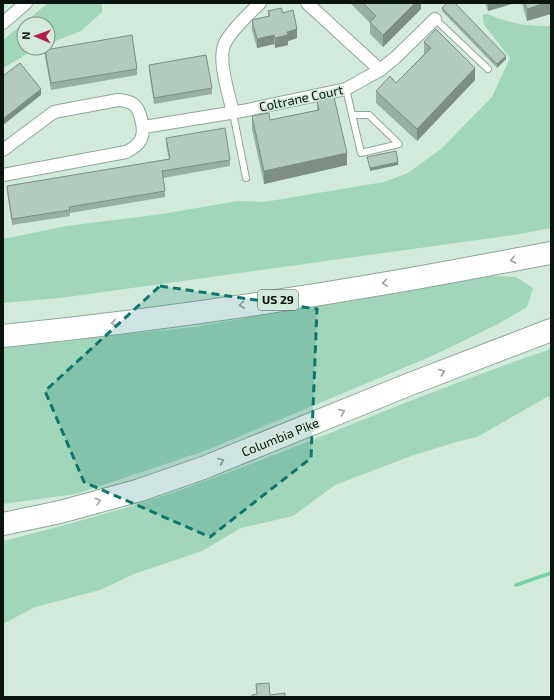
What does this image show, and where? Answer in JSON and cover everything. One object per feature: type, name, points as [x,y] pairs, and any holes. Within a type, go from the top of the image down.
[{"type":"highway","name":"US 29","points":[[3,336],[184,314],[313,295],[551,253]]},
{"type":"highway","name":"Columbia Pike","points":[[3,524],[60,512],[140,490],[204,468],[405,386],[551,330]]},
{"type":"highway","points":[[3,530],[60,512]]},
{"type":"street","points":[[3,23],[26,3]]},
{"type":"street","points":[[233,113],[223,64],[223,52],[229,36],[260,3]]},
{"type":"street","points":[[307,3],[380,70]]},
{"type":"street","name":"Coltrane Court","points":[[144,127],[233,113],[346,89],[380,70],[396,57],[435,19]]},
{"type":"street","points":[[3,150],[54,112],[118,100],[126,100],[133,103],[139,110],[144,127],[141,140],[134,148],[126,152],[3,175]]},
{"type":"lane","points":[[435,19],[488,69]]},
{"type":"lane","points":[[346,89],[352,115],[361,154],[399,144],[369,115],[352,115]]},
{"type":"lane","points":[[233,113],[246,178]]},
{"type":"highlighted area","points":[[160,286],[317,309],[311,458],[210,537],[84,482],[45,391]]},
{"type":"green space","points":[[48,3],[102,3],[102,12],[81,31],[56,41],[56,16],[32,16]]},
{"type":"green space","points":[[487,14],[519,24],[551,26],[551,228],[520,234],[60,298],[3,303],[3,239],[66,226],[162,214],[238,201],[264,202],[384,182],[408,173],[441,149],[492,97],[510,58],[485,26],[483,15]]},
{"type":"green space","points":[[16,29],[16,56],[23,56],[3,68],[3,40]]},
{"type":"green space","points":[[487,276],[516,277],[533,288],[527,307],[498,324],[432,356],[207,450],[76,494],[3,504],[3,347],[194,327]]},
{"type":"green space","points":[[551,349],[551,397],[547,397],[477,437],[411,456],[335,485],[293,516],[241,528],[202,551],[134,574],[100,590],[35,607],[3,624],[3,541],[48,530],[180,490],[504,365]]},
{"type":"building","points":[[363,3],[415,3],[383,35],[370,22],[376,16]]},
{"type":"building","points":[[447,3],[455,3],[506,56],[497,64],[442,8]]},
{"type":"building","points":[[525,3],[545,3],[527,9]]},
{"type":"building","points":[[281,8],[283,13],[293,10],[297,29],[287,32],[288,35],[275,38],[274,35],[257,39],[252,20],[270,16],[268,11]]},
{"type":"building","points":[[436,29],[475,68],[417,129],[376,91],[390,76],[396,83],[431,48],[424,42]]},
{"type":"building","points":[[132,35],[137,69],[51,83],[46,56],[56,56],[56,48]]},
{"type":"building","points":[[206,55],[212,88],[154,98],[149,65]]},
{"type":"building","points":[[20,63],[41,89],[3,119],[3,76]]},
{"type":"building","points":[[334,97],[347,153],[264,171],[252,116],[269,113],[270,120],[319,110],[317,101]]},
{"type":"building","points":[[225,128],[230,160],[162,171],[165,191],[69,207],[70,210],[12,219],[7,186],[170,159],[166,138]]},
{"type":"building","points":[[396,151],[398,162],[370,168],[367,157]]},
{"type":"building","points":[[269,683],[270,695],[285,693],[285,697],[253,697],[252,695],[257,694],[256,684]]},
{"type":"waterway","points":[[516,585],[551,573]]}]
